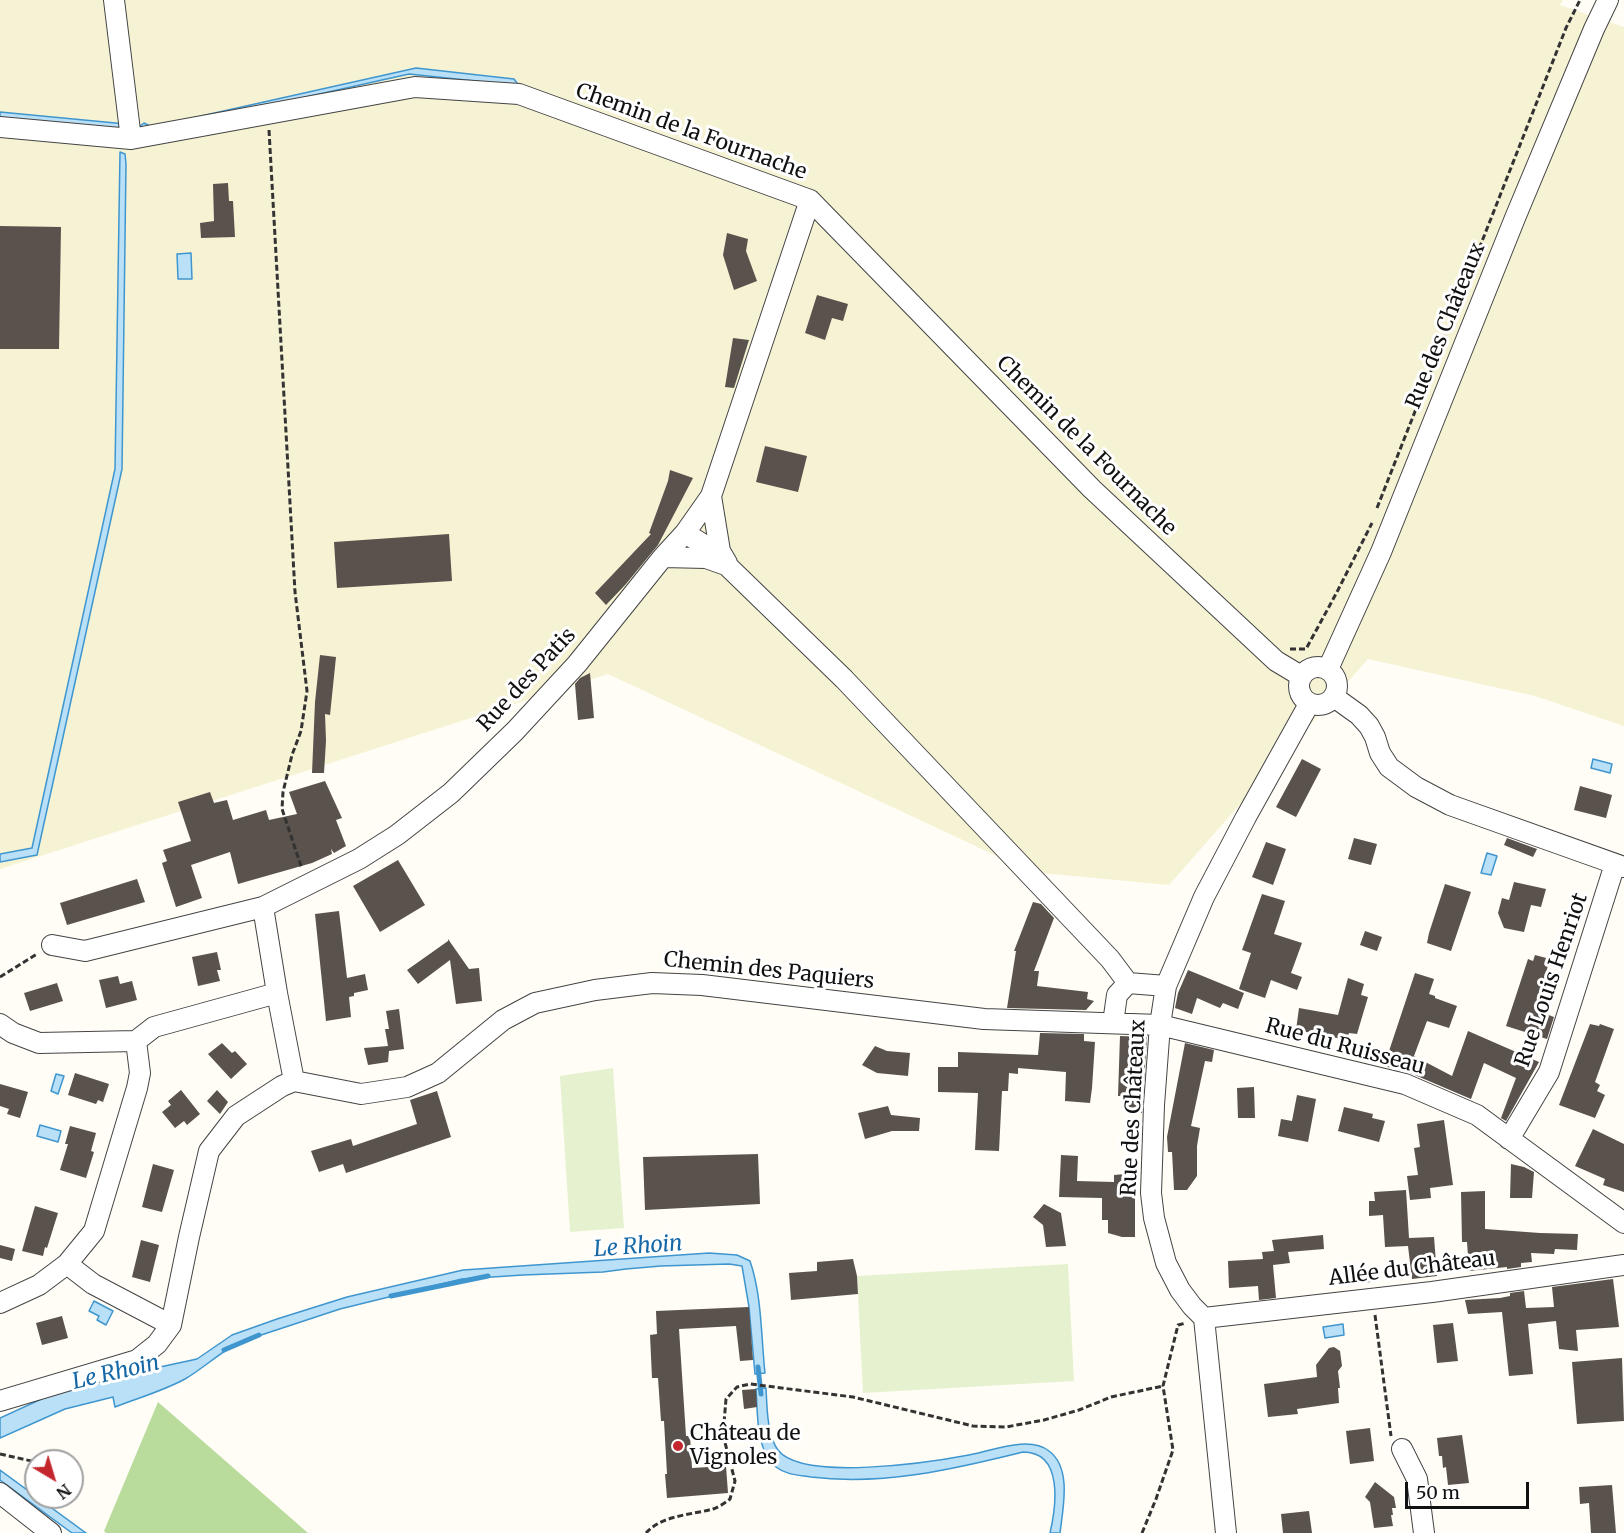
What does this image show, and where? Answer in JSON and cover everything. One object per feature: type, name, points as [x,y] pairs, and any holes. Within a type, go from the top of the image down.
[{"type":"street","points":[[114,0],[131,139]]},
{"type":"street","name":"Rue des Châteaux","points":[[1328,669],[1382,552],[1515,218],[1608,0]]},
{"type":"street","name":"Chemin de la Fournache","points":[[0,127],[131,139],[415,87],[519,94],[810,200],[1092,489],[1276,661],[1301,676]]},
{"type":"street","name":"Rue des Patis","points":[[52,945],[85,951],[263,907],[359,860],[397,835],[451,792],[515,731],[577,664],[663,557],[686,533],[711,496],[810,200]]},
{"type":"street","points":[[711,496],[720,550],[729,566]]},
{"type":"street","points":[[686,533],[709,548],[729,566],[844,679],[1110,959],[1128,983],[1166,986]]},
{"type":"street","points":[[663,557],[706,558],[729,566]]},
{"type":"street","points":[[1310,668],[1328,669],[1336,679],[1334,697],[1323,705],[1310,704],[1300,695],[1298,688],[1301,676],[1310,668]]},
{"type":"street","points":[[1334,697],[1370,726],[1376,737],[1380,753],[1389,767],[1416,787],[1450,805],[1620,865]]},
{"type":"street","name":"Rue des Châteaux","points":[[1204,1318],[1180,1290],[1166,1263],[1154,1218],[1151,1193],[1154,1106],[1160,1024],[1166,986],[1204,897],[1310,704]]},
{"type":"street","name":"Rue Louis Henriot","points":[[1509,1139],[1549,1072],[1620,865]]},
{"type":"street","points":[[0,1401],[137,1360],[157,1344],[171,1324],[209,1151],[236,1116],[294,1080],[263,907]]},
{"type":"street","name":"Chemin des Paquiers","points":[[294,1080],[362,1094],[407,1087],[438,1073],[504,1020],[535,1003],[595,990],[652,982],[702,985],[984,1019],[1160,1024]]},
{"type":"street","points":[[1113,1023],[1117,995],[1128,983]]},
{"type":"street","points":[[0,1024],[13,1033],[39,1043],[136,1041],[154,1027],[277,993]]},
{"type":"street","name":"Rue du Ruisseau","points":[[1160,1024],[1405,1084],[1477,1115],[1624,1223]]},
{"type":"street","points":[[0,1303],[39,1285],[67,1264],[94,1231],[137,1088],[140,1073],[136,1041]]},
{"type":"street","points":[[67,1264],[93,1284],[171,1324]]},
{"type":"street","name":"Allée du Château","points":[[1204,1318],[1444,1291],[1624,1265]]},
{"type":"street","points":[[1204,1318],[1226,1533]]},
{"type":"street","points":[[1402,1449],[1417,1479],[1424,1533]]},
{"type":"street","points":[[0,1493],[51,1533]]},
{"type":"path","points":[[1276,661],[1286,649],[1306,649],[1371,524],[1566,28],[1580,0]]},
{"type":"path","points":[[1577,8],[1584,4]]},
{"type":"path","points":[[268,114],[295,592],[307,691],[301,731],[292,755],[283,792],[282,809],[308,885]]},
{"type":"path","points":[[0,977],[52,945]]},
{"type":"path","points":[[1373,1298],[1390,1435],[1402,1449]]},
{"type":"path","points":[[1142,1533],[1173,1450],[1163,1386],[1178,1325],[1204,1318]]},
{"type":"path","points":[[646,1533],[653,1525],[691,1513],[715,1509],[730,1499],[735,1481],[723,1435],[726,1399],[737,1387],[750,1384],[853,1397],[973,1426],[1006,1427],[1044,1420],[1079,1410],[1111,1397],[1163,1386]]},
{"type":"path","points":[[0,1454],[24,1459]]},
{"type":"shaded area","points":[[0,0],[1563,0],[1560,5],[1624,27],[1624,726],[1535,696],[1368,659],[1169,885],[1031,872],[608,674],[0,869]]},
{"type":"green space","points":[[613,1068],[624,1228],[570,1232],[560,1076]]},
{"type":"green space","points":[[1068,1264],[1074,1381],[863,1393],[857,1276]]},
{"type":"green space","points":[[158,1402],[308,1533],[106,1533],[104,1531]]},
{"type":"water","points":[[416,68],[514,79],[520,87],[409,74],[149,132],[140,126],[144,123],[152,127]]},
{"type":"water","points":[[0,112],[126,124],[116,132],[0,121]]},
{"type":"water","points":[[120,152],[125,154],[126,164],[122,469],[37,855],[0,862],[0,854],[32,848],[115,469]]},
{"type":"water","points":[[191,253],[192,279],[178,279],[177,254]]},
{"type":"water","points":[[1593,759],[1612,764],[1610,773],[1591,768]]},
{"type":"water","points":[[1487,853],[1497,856],[1491,875],[1481,873]]},
{"type":"water","points":[[56,1074],[64,1076],[58,1094],[51,1091]]},
{"type":"water","points":[[40,1125],[61,1131],[58,1142],[37,1136]]},
{"type":"water","points":[[709,1253],[737,1255],[750,1261],[759,1302],[765,1373],[755,1374],[749,1307],[742,1266],[729,1264],[661,1266],[603,1272],[462,1279],[340,1309],[240,1342],[185,1379],[159,1391],[115,1407],[113,1397],[65,1409],[0,1438],[0,1418],[61,1390],[197,1359],[232,1335],[347,1297],[463,1270]]},
{"type":"water","points":[[94,1301],[113,1311],[106,1325],[97,1320],[99,1316],[89,1311]]},
{"type":"water","points":[[1343,1324],[1344,1335],[1325,1338],[1323,1327]]},
{"type":"water","points":[[766,1388],[768,1421],[774,1444],[778,1450],[792,1460],[813,1465],[869,1467],[899,1465],[969,1455],[1021,1444],[1041,1446],[1056,1458],[1061,1467],[1064,1501],[1060,1533],[1050,1533],[1054,1509],[1054,1483],[1045,1461],[1036,1454],[1023,1452],[945,1470],[891,1478],[838,1479],[784,1472],[769,1460],[761,1441],[756,1389]]},
{"type":"water","points":[[0,1470],[24,1488],[24,1498],[0,1480]]},
{"type":"water","points":[[39,1509],[53,1509],[86,1533],[72,1533]]},
{"type":"building","points":[[228,183],[229,201],[233,201],[235,237],[201,238],[200,223],[214,221],[213,184]]},
{"type":"building","points":[[0,226],[61,227],[59,349],[0,349]]},
{"type":"building","points":[[727,233],[748,239],[746,251],[757,281],[734,290],[723,255]]},
{"type":"building","points":[[817,295],[848,304],[843,321],[832,318],[825,340],[805,333]]},
{"type":"building","points":[[733,338],[749,340],[734,388],[725,387]]},
{"type":"building","points":[[765,446],[807,456],[798,492],[756,482]]},
{"type":"building","points":[[670,470],[693,478],[658,545],[606,605],[595,593],[651,534],[649,533]]},
{"type":"building","points":[[449,534],[452,581],[337,588],[334,542]]},
{"type":"building","points":[[320,655],[336,657],[330,715],[325,714],[324,773],[312,773],[315,702]]},
{"type":"building","points":[[590,673],[594,718],[578,720],[575,684],[580,678]]},
{"type":"building","points":[[1302,759],[1321,769],[1296,817],[1276,807]]},
{"type":"building","points":[[325,781],[342,818],[336,820],[346,846],[334,853],[331,849],[332,854],[312,863],[238,884],[230,852],[191,865],[202,898],[176,907],[162,863],[167,861],[163,850],[191,841],[178,802],[210,792],[214,803],[227,800],[233,820],[266,810],[269,820],[297,814],[289,792]]},
{"type":"building","points":[[1580,786],[1612,795],[1606,818],[1574,810]]},
{"type":"building","points":[[1354,838],[1377,844],[1371,865],[1348,859]]},
{"type":"building","points":[[1507,838],[1537,849],[1533,857],[1504,845]]},
{"type":"building","points":[[1266,842],[1286,849],[1273,885],[1252,877]]},
{"type":"building","points":[[398,860],[425,905],[380,932],[353,886]]},
{"type":"building","points":[[137,879],[145,902],[67,925],[60,903]]},
{"type":"building","points":[[1514,882],[1546,889],[1541,907],[1531,905],[1524,932],[1504,928],[1498,913],[1502,898],[1509,900]]},
{"type":"building","points":[[1445,884],[1471,892],[1451,951],[1427,943]]},
{"type":"building","points":[[1262,894],[1285,901],[1274,934],[1302,943],[1291,973],[1302,977],[1297,990],[1271,980],[1265,998],[1239,989],[1251,953],[1242,950]]},
{"type":"building","points":[[1033,902],[1041,904],[1054,918],[1034,971],[1039,971],[1037,986],[1088,992],[1087,999],[1094,1001],[1086,1010],[1007,1008],[1016,951],[1014,951]]},
{"type":"building","points":[[339,911],[347,978],[365,974],[368,990],[354,993],[354,996],[349,997],[351,1017],[326,1021],[315,914]]},
{"type":"building","points":[[1365,931],[1382,937],[1377,951],[1360,945]]},
{"type":"building","points":[[448,939],[469,969],[479,968],[482,1001],[456,1004],[450,960],[418,984],[407,970]]},
{"type":"building","points":[[217,952],[221,970],[217,970],[220,981],[198,986],[192,957]]},
{"type":"building","points":[[1535,955],[1550,959],[1535,1010],[1554,1017],[1547,1039],[1506,1026],[1528,959],[1533,961]]},
{"type":"building","points":[[1188,970],[1244,993],[1238,1009],[1223,1003],[1220,1008],[1197,998],[1192,1014],[1175,1008],[1178,993]]},
{"type":"building","points":[[1415,973],[1434,979],[1429,994],[1457,1006],[1449,1028],[1427,1021],[1414,1056],[1452,1076],[1468,1031],[1539,1062],[1506,1121],[1501,1118],[1516,1078],[1484,1063],[1471,1099],[1410,1073],[1384,1066]]},
{"type":"building","points":[[118,976],[120,984],[132,981],[137,1000],[106,1008],[99,980]]},
{"type":"building","points":[[1348,978],[1364,984],[1361,995],[1368,997],[1357,1034],[1349,1033],[1347,1040],[1296,1030],[1299,1008],[1338,1015]]},
{"type":"building","points":[[57,983],[63,1001],[30,1011],[24,993]]},
{"type":"building","points":[[399,1009],[404,1049],[389,1051],[388,1062],[368,1065],[364,1048],[388,1046],[385,1029],[389,1029],[386,1011]]},
{"type":"building","points":[[1590,1024],[1599,1026],[1600,1024],[1614,1029],[1595,1082],[1600,1085],[1597,1091],[1605,1095],[1595,1118],[1559,1105]]},
{"type":"building","points":[[1040,1033],[1084,1034],[1084,1041],[1095,1042],[1090,1103],[1065,1101],[1066,1072],[1018,1068],[1018,1074],[1009,1073],[1008,1091],[1002,1091],[999,1151],[975,1150],[978,1093],[938,1092],[938,1067],[958,1067],[958,1052],[1038,1055]]},
{"type":"building","points":[[1120,1036],[1147,1037],[1142,1113],[1123,1111],[1124,1096],[1118,1096]]},
{"type":"building","points":[[222,1043],[232,1053],[235,1051],[247,1064],[231,1079],[208,1054]]},
{"type":"building","points":[[1185,1043],[1214,1050],[1212,1062],[1205,1061],[1191,1126],[1200,1128],[1197,1146],[1197,1176],[1187,1190],[1174,1190],[1172,1152],[1168,1152],[1167,1137]]},
{"type":"building","points":[[875,1046],[887,1051],[910,1053],[908,1076],[877,1073],[862,1065]]},
{"type":"building","points":[[75,1073],[109,1084],[103,1102],[98,1100],[96,1104],[68,1095]]},
{"type":"building","points":[[0,1084],[28,1092],[20,1118],[7,1114],[9,1109],[0,1106]]},
{"type":"building","points":[[1254,1087],[1255,1118],[1238,1118],[1237,1088]]},
{"type":"building","points":[[181,1090],[200,1114],[187,1125],[184,1121],[175,1128],[162,1112],[171,1105],[168,1101]]},
{"type":"building","points":[[217,1090],[228,1102],[220,1114],[207,1101]]},
{"type":"building","points":[[437,1091],[451,1137],[346,1173],[343,1164],[319,1172],[311,1151],[351,1139],[353,1146],[417,1124],[410,1100]]},
{"type":"building","points":[[1297,1095],[1316,1099],[1308,1142],[1278,1136],[1281,1119],[1292,1121]]},
{"type":"building","points":[[888,1106],[891,1115],[920,1118],[919,1131],[892,1131],[865,1139],[858,1113]]},
{"type":"building","points":[[1344,1107],[1373,1114],[1372,1118],[1385,1121],[1379,1142],[1338,1131]]},
{"type":"building","points":[[1444,1120],[1453,1185],[1430,1188],[1431,1198],[1410,1200],[1407,1176],[1418,1175],[1414,1148],[1420,1147],[1417,1124]]},
{"type":"building","points":[[70,1126],[96,1133],[91,1151],[94,1152],[86,1178],[60,1170],[68,1144],[65,1144]]},
{"type":"building","points":[[1593,1129],[1624,1144],[1624,1192],[1603,1185],[1605,1179],[1575,1166]]},
{"type":"building","points":[[758,1154],[760,1204],[645,1210],[643,1157]]},
{"type":"building","points":[[1061,1155],[1078,1156],[1077,1181],[1114,1182],[1114,1175],[1135,1173],[1135,1237],[1122,1237],[1108,1233],[1108,1220],[1102,1220],[1102,1198],[1059,1197]]},
{"type":"building","points":[[153,1164],[174,1170],[162,1212],[142,1207]]},
{"type":"building","points":[[1511,1164],[1534,1172],[1532,1198],[1510,1198]]},
{"type":"building","points":[[1406,1190],[1409,1238],[1434,1237],[1437,1276],[1412,1279],[1408,1246],[1385,1247],[1383,1215],[1369,1216],[1369,1201],[1375,1201],[1374,1192]]},
{"type":"building","points":[[1485,1191],[1485,1229],[1578,1234],[1577,1250],[1555,1249],[1554,1254],[1531,1253],[1532,1262],[1521,1263],[1521,1267],[1469,1271],[1467,1242],[1462,1242],[1461,1192]]},
{"type":"building","points":[[1044,1204],[1061,1213],[1066,1246],[1046,1247],[1043,1225],[1033,1217]]},
{"type":"building","points":[[35,1206],[58,1213],[43,1256],[22,1251]]},
{"type":"building","points":[[1323,1235],[1324,1249],[1288,1252],[1290,1263],[1273,1265],[1276,1298],[1259,1300],[1258,1286],[1229,1288],[1228,1261],[1263,1259],[1262,1252],[1274,1251],[1272,1240]]},
{"type":"building","points":[[141,1240],[159,1245],[150,1282],[132,1277]]},
{"type":"building","points":[[0,1245],[15,1249],[12,1261],[0,1258]]},
{"type":"building","points":[[853,1259],[858,1294],[791,1300],[789,1273],[817,1271],[817,1262]]},
{"type":"building","points":[[1375,1268],[1377,1281],[1364,1283],[1361,1270]]},
{"type":"building","points":[[1613,1279],[1619,1327],[1576,1330],[1578,1351],[1559,1349],[1556,1321],[1528,1324],[1533,1374],[1509,1376],[1502,1312],[1468,1314],[1465,1300],[1500,1298],[1510,1296],[1510,1293],[1524,1291],[1526,1308],[1554,1307],[1552,1287]]},
{"type":"building","points":[[749,1307],[753,1360],[740,1361],[736,1326],[679,1329],[686,1436],[690,1436],[692,1468],[726,1466],[728,1493],[667,1498],[664,1421],[661,1421],[658,1378],[652,1378],[650,1335],[657,1334],[656,1311]]},
{"type":"building","points":[[62,1316],[68,1338],[42,1345],[36,1323]]},
{"type":"building","points":[[1453,1323],[1458,1361],[1437,1363],[1433,1325]]},
{"type":"building","points":[[1334,1347],[1340,1351],[1342,1366],[1338,1371],[1339,1403],[1297,1409],[1298,1414],[1268,1417],[1264,1384],[1317,1377],[1316,1365],[1329,1348]]},
{"type":"building","points":[[1622,1358],[1624,1421],[1577,1424],[1572,1362]]},
{"type":"building","points":[[756,1389],[757,1407],[744,1409],[742,1390]]},
{"type":"building","points":[[1370,1428],[1374,1461],[1350,1464],[1346,1431]]},
{"type":"building","points":[[1462,1435],[1469,1483],[1448,1485],[1446,1467],[1443,1468],[1442,1456],[1439,1456],[1437,1438]]},
{"type":"building","points":[[1375,1482],[1394,1497],[1396,1508],[1392,1508],[1393,1515],[1391,1515],[1393,1526],[1374,1528],[1370,1502],[1365,1497]]},
{"type":"building","points":[[1612,1485],[1616,1533],[1591,1533],[1589,1503],[1580,1504],[1579,1487]]},
{"type":"building","points":[[1309,1511],[1312,1533],[1283,1533],[1281,1514]]},
{"type":"waterway","name":"Le Rhoin","points":[[391,1296],[488,1276]]},
{"type":"waterway","name":"Le Rhoin","points":[[224,1350],[259,1335]]},
{"type":"waterway","name":"Le Rhoin","points":[[758,1367],[761,1394]]},
{"type":"place","name":"Château de Vignoles","points":[[678,1446]]}]
